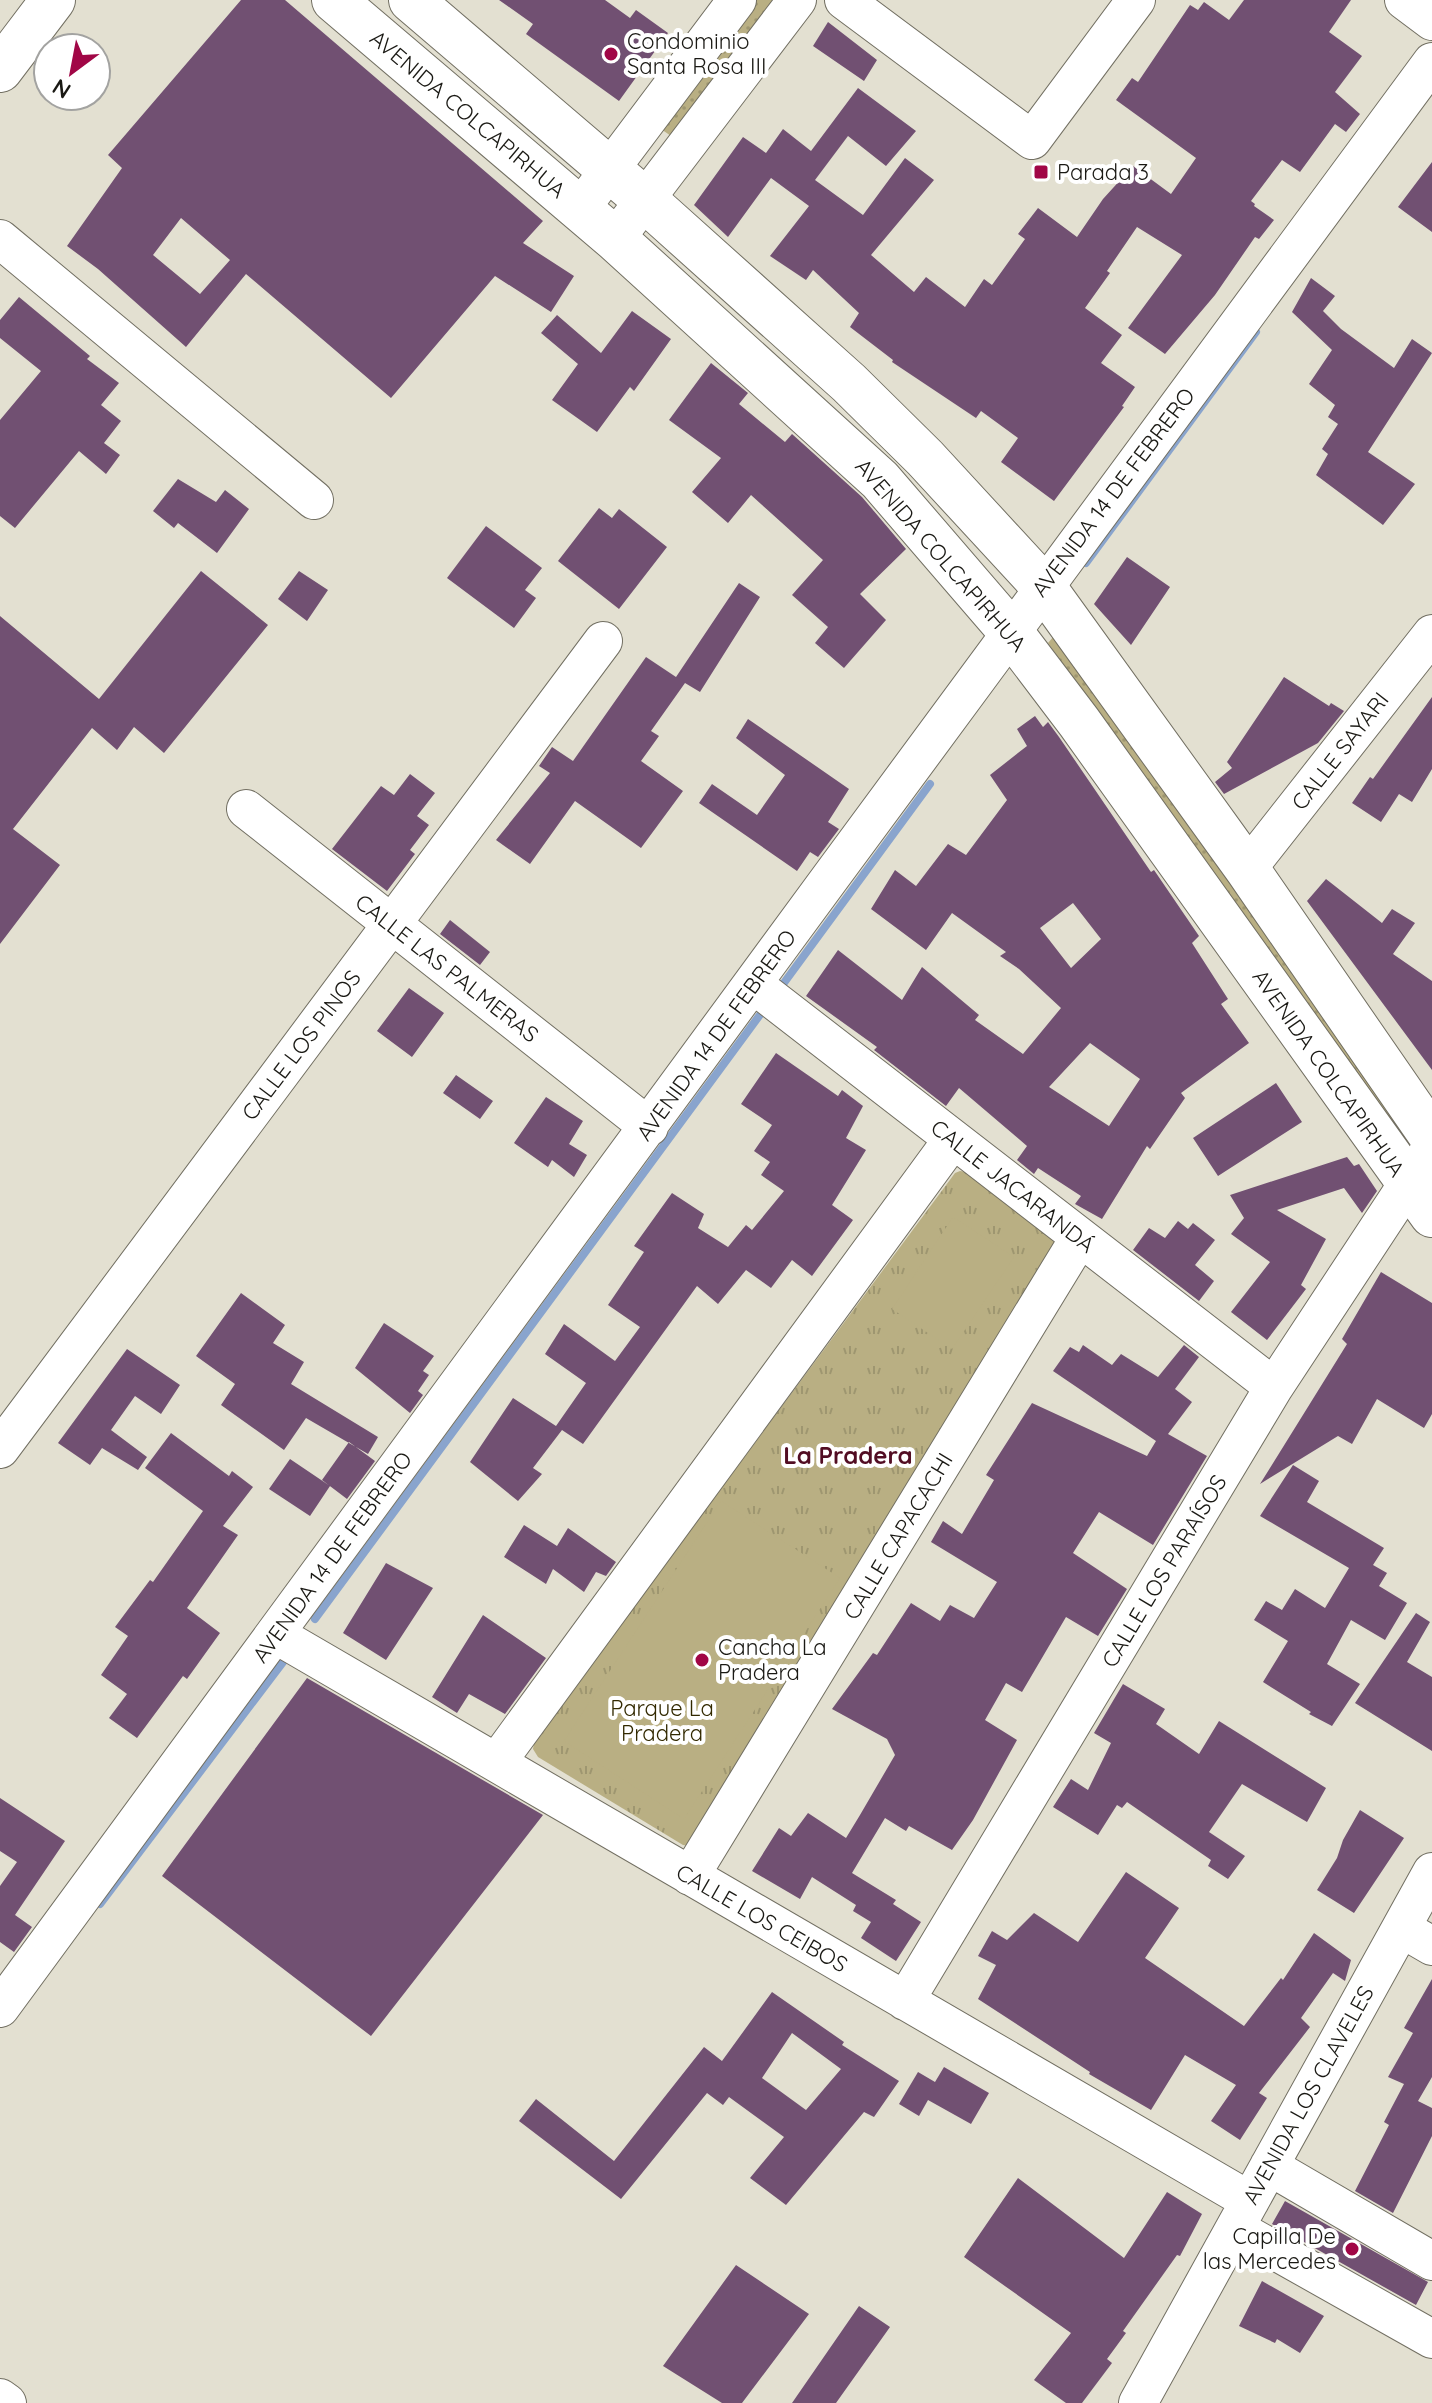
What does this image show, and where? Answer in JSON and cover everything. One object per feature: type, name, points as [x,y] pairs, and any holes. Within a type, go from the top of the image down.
[{"type":"main road","points":[[0,70],[53,0]]},
{"type":"main road","name":"AVENIDA COLCAPIRHUA","points":[[334,0],[615,239],[880,480],[1010,631],[1088,735],[1419,1199]]},
{"type":"main road","points":[[411,0],[645,200],[860,393],[925,458],[1043,586],[1247,869],[1432,1137]]},
{"type":"street","points":[[580,209],[737,0]]},
{"type":"street","points":[[615,239],[797,0]]},
{"type":"street","points":[[844,0],[1032,140],[1136,0]]},
{"type":"street","points":[[1404,0],[1432,21]]},
{"type":"street","name":"AVENIDA 14 DE FEBRERO","points":[[0,2008],[1043,586],[1432,62]]},
{"type":"street","points":[[0,239],[314,500]]},
{"type":"street","name":"CALLE SAYARI","points":[[1247,869],[1432,634]]},
{"type":"street","name":"CALLE LOS PINOS","points":[[0,1449],[603,641]]},
{"type":"street","name":"CALLE LAS PALMERAS","points":[[246,809],[649,1127]]},
{"type":"street","name":"CALLE JACARANDÁ","points":[[753,984],[1274,1387]]},
{"type":"street","points":[[497,1762],[953,1139]]},
{"type":"street","name":"CALLE LOS PARAÍSOS","points":[[905,2001],[1274,1387],[1419,1199],[1432,1147]]},
{"type":"street","name":"CALLE CAPACACHI","points":[[690,1876],[1080,1237]]},
{"type":"street","name":"CALLE LOS CEIBOS","points":[[275,1634],[905,2001],[1242,2214],[1432,2339]]},
{"type":"street","name":"AVENIDA LOS CLAVELES","points":[[1138,2403],[1269,2166],[1416,1937],[1432,1872]]},
{"type":"street","points":[[1269,2166],[1432,2261]]},
{"type":"street","points":[[0,2398],[7,2403]]},
{"type":"green space","points":[[750,0],[775,0],[674,138],[658,127]]},
{"type":"green space","points":[[1060,629],[1415,1138],[1403,1149],[1048,643]]},
{"type":"green space","name":"Parque La Pradera","points":[[967,1172],[1054,1238],[1057,1245],[689,1846],[683,1845],[538,1757],[533,1749],[535,1739],[955,1173]]},
{"type":"green space","points":[[953,1217],[1014,1257],[952,1349],[892,1309]]},
{"type":"green space","name":"Cancha La Pradera","points":[[721,1501],[840,1578],[684,1819],[564,1741]]},
{"type":"building","points":[[241,0],[285,0],[543,221],[523,243],[574,276],[551,312],[495,276],[391,398],[246,274],[186,347],[98,269],[67,246],[122,168],[108,155]],"holes":[[[181,218],[230,260],[200,294],[153,255]]]},
{"type":"building","name":"Condominio Santa Rosa III","points":[[499,0],[605,0],[630,18],[636,10],[668,33],[619,101],[526,34],[533,24]]},
{"type":"building","points":[[1244,0],[1351,0],[1329,32],[1362,56],[1335,92],[1360,114],[1346,132],[1335,124],[1300,172],[1282,160],[1251,201],[1274,220],[1259,239],[1255,237],[1215,295],[1165,354],[1128,328],[1182,255],[1137,227],[1085,308],[1122,335],[1101,363],[1135,387],[1124,407],[1054,501],[1001,462],[1018,438],[981,411],[976,418],[892,362],[850,327],[859,313],[813,270],[806,280],[770,256],[809,206],[771,178],[728,237],[694,205],[743,137],[766,153],[783,129],[811,151],[858,88],[916,131],[886,166],[848,136],[815,180],[863,215],[905,158],[934,180],[871,255],[914,292],[926,277],[965,307],[984,279],[992,285],[1025,239],[1018,234],[1038,208],[1077,237],[1103,199],[1133,166],[1171,194],[1196,158],[1116,100],[1132,78],[1138,82],[1190,5],[1198,10],[1204,2],[1229,20]]},
{"type":"building","points":[[828,22],[877,60],[864,81],[813,46]]},
{"type":"building","points":[[1432,162],[1432,232],[1398,207]]},
{"type":"building","points":[[1311,278],[1335,296],[1323,311],[1341,329],[1394,368],[1412,339],[1432,353],[1368,452],[1415,484],[1383,525],[1316,475],[1328,454],[1322,449],[1338,424],[1328,417],[1335,405],[1309,384],[1332,350],[1292,312]]},
{"type":"building","points":[[19,297],[90,356],[87,359],[119,383],[101,405],[121,421],[104,443],[120,455],[106,474],[79,451],[15,528],[0,516],[0,420],[41,371],[0,338],[0,320]]},
{"type":"building","points":[[632,311],[671,339],[634,391],[630,387],[597,432],[552,400],[578,364],[541,333],[557,315],[601,353]]},
{"type":"building","points":[[711,363],[748,393],[739,404],[785,442],[792,434],[862,497],[906,549],[860,594],[886,620],[844,668],[815,643],[828,627],[792,595],[823,560],[751,495],[728,523],[692,492],[721,458],[669,420]]},
{"type":"building","points":[[178,479],[216,502],[225,490],[249,509],[217,553],[178,523],[174,528],[153,511]]},
{"type":"building","points":[[599,508],[612,518],[619,509],[667,547],[619,609],[558,561]]},
{"type":"building","points":[[486,526],[542,568],[525,590],[536,598],[514,628],[447,578]]},
{"type":"building","points":[[1127,557],[1170,587],[1131,645],[1094,604]]},
{"type":"building","points":[[201,571],[268,625],[164,753],[134,727],[117,750],[92,728],[13,829],[60,865],[0,944],[0,616],[99,699]]},
{"type":"building","points":[[299,571],[328,590],[307,621],[278,599]]},
{"type":"building","points":[[739,583],[760,597],[700,692],[685,683],[651,731],[659,736],[641,761],[683,791],[641,848],[575,801],[530,864],[496,840],[550,773],[539,766],[552,747],[573,761],[646,657],[676,677]]},
{"type":"building","points":[[1284,677],[1329,706],[1331,703],[1344,711],[1318,743],[1224,794],[1215,782],[1232,768],[1227,762]]},
{"type":"building","points":[[1432,697],[1432,769],[1412,802],[1399,794],[1381,822],[1352,803]]},
{"type":"building","points":[[1035,716],[1043,727],[1048,722],[1199,936],[1192,943],[1228,999],[1221,1004],[1249,1043],[1181,1093],[1185,1098],[1150,1149],[1147,1146],[1102,1219],[1075,1204],[1081,1196],[1038,1168],[1034,1174],[1017,1160],[1027,1146],[959,1088],[946,1106],[874,1050],[877,1047],[806,996],[838,950],[902,1000],[922,967],[979,1015],[975,1020],[1023,1054],[1061,1008],[1019,969],[1000,956],[1006,952],[952,913],[926,950],[871,909],[895,870],[916,886],[948,844],[966,855],[1007,800],[990,775],[1027,746],[1017,729]],"holes":[[[1073,903],[1101,939],[1071,968],[1040,928]],[[1090,1043],[1140,1079],[1109,1126],[1049,1087]]]},
{"type":"building","points":[[748,719],[849,789],[828,822],[839,829],[818,857],[810,852],[797,871],[699,803],[712,784],[757,815],[785,775],[736,738]]},
{"type":"building","points":[[410,774],[435,793],[417,816],[429,825],[410,850],[415,854],[387,891],[332,849],[381,786],[394,795]]},
{"type":"building","points":[[1326,879],[1382,923],[1392,909],[1415,923],[1393,954],[1432,981],[1432,1070],[1307,901]]},
{"type":"building","points":[[450,920],[490,952],[480,965],[440,934]]},
{"type":"building","points":[[409,988],[444,1013],[412,1057],[377,1031]]},
{"type":"building","points":[[776,1053],[838,1096],[842,1090],[863,1106],[846,1138],[866,1150],[832,1205],[853,1220],[812,1276],[792,1260],[771,1288],[746,1270],[718,1304],[697,1286],[583,1444],[562,1430],[533,1468],[542,1474],[518,1501],[470,1462],[513,1398],[556,1426],[586,1383],[545,1354],[564,1324],[615,1361],[640,1327],[608,1305],[644,1252],[634,1246],[672,1193],[704,1214],[698,1228],[728,1247],[746,1225],[752,1230],[784,1191],[761,1175],[770,1162],[754,1151],[772,1125],[741,1104]]},
{"type":"building","points":[[456,1075],[493,1101],[480,1119],[443,1093]]},
{"type":"building","points":[[1276,1083],[1302,1122],[1218,1176],[1193,1138]]},
{"type":"building","points":[[546,1097],[583,1121],[569,1144],[587,1155],[574,1177],[552,1160],[548,1167],[514,1143]]},
{"type":"building","points":[[1347,1157],[1354,1166],[1359,1164],[1377,1191],[1362,1213],[1344,1188],[1277,1210],[1326,1239],[1301,1285],[1306,1289],[1267,1340],[1231,1312],[1270,1262],[1231,1234],[1244,1218],[1230,1195]]},
{"type":"building","points":[[1178,1221],[1188,1229],[1193,1223],[1215,1240],[1195,1265],[1214,1281],[1199,1301],[1133,1250],[1149,1228],[1165,1238]]},
{"type":"building","points":[[1381,1272],[1432,1303],[1432,1414],[1424,1428],[1377,1399],[1352,1444],[1338,1436],[1260,1484],[1347,1344],[1342,1339]]},
{"type":"building","points":[[241,1293],[285,1325],[273,1343],[304,1362],[291,1384],[378,1437],[368,1454],[306,1418],[284,1450],[221,1405],[235,1384],[196,1356]]},
{"type":"building","points":[[384,1323],[434,1356],[423,1371],[429,1375],[418,1391],[423,1395],[410,1413],[355,1368]]},
{"type":"building","points":[[1083,1345],[1112,1365],[1121,1354],[1158,1377],[1184,1345],[1199,1357],[1175,1389],[1192,1402],[1168,1434],[1207,1456],[1153,1545],[1099,1512],[1073,1553],[1127,1589],[1098,1636],[1066,1617],[1022,1692],[1006,1683],[985,1720],[1017,1740],[973,1820],[952,1850],[909,1826],[906,1831],[885,1818],[852,1873],[896,1900],[893,1904],[921,1922],[896,1961],[861,1938],[871,1922],[853,1911],[856,1905],[812,1877],[800,1899],[752,1871],[779,1828],[791,1836],[808,1813],[846,1838],[860,1815],[895,1755],[887,1739],[832,1709],[873,1653],[877,1655],[911,1603],[940,1621],[950,1605],[974,1618],[997,1582],[931,1542],[943,1521],[962,1534],[994,1480],[986,1475],[1032,1403],[1147,1456],[1156,1441],[1053,1371],[1070,1347],[1079,1352]]},
{"type":"building","points":[[127,1349],[180,1385],[161,1414],[135,1396],[111,1430],[147,1457],[138,1470],[102,1448],[90,1465],[58,1443]]},
{"type":"building","points":[[171,1433],[229,1476],[232,1471],[253,1487],[223,1526],[238,1535],[187,1608],[220,1633],[187,1679],[183,1676],[137,1738],[109,1718],[127,1694],[101,1675],[128,1636],[115,1627],[150,1580],[153,1582],[203,1511],[145,1468]]},
{"type":"building","points":[[349,1442],[375,1461],[347,1499],[322,1480]]},
{"type":"building","points":[[290,1459],[330,1486],[310,1516],[269,1489]]},
{"type":"building","points":[[1293,1465],[1319,1481],[1307,1502],[1384,1548],[1373,1565],[1387,1573],[1379,1586],[1407,1603],[1385,1640],[1351,1620],[1327,1664],[1360,1684],[1332,1726],[1263,1682],[1288,1641],[1254,1620],[1266,1601],[1282,1610],[1295,1589],[1325,1608],[1349,1568],[1260,1516]]},
{"type":"building","points":[[524,1525],[557,1546],[568,1528],[616,1562],[606,1576],[596,1572],[584,1592],[553,1569],[546,1584],[504,1557]]},
{"type":"building","points":[[386,1563],[433,1588],[386,1660],[343,1633]]},
{"type":"building","points":[[1416,1613],[1430,1622],[1407,1662],[1432,1677],[1432,1751],[1355,1703]]},
{"type":"building","points":[[483,1615],[546,1658],[505,1714],[469,1694],[457,1713],[432,1697]]},
{"type":"building","points":[[307,1678],[543,1815],[371,2036],[162,1876]]},
{"type":"building","points":[[1123,1684],[1165,1709],[1156,1724],[1199,1754],[1219,1721],[1326,1788],[1307,1822],[1242,1784],[1209,1832],[1245,1856],[1228,1879],[1208,1866],[1211,1860],[1127,1802],[1122,1808],[1117,1805],[1098,1835],[1053,1807],[1071,1779],[1088,1790],[1111,1743],[1094,1733]]},
{"type":"building","points":[[0,1798],[65,1841],[15,1915],[32,1927],[14,1952],[0,1942],[0,1886],[17,1862],[0,1851]]},
{"type":"building","points":[[1360,1810],[1404,1838],[1354,1913],[1317,1890],[1337,1858]]},
{"type":"building","points":[[1126,1872],[1179,1908],[1145,1958],[1244,2026],[1281,1978],[1283,1980],[1314,1933],[1351,1960],[1345,1981],[1333,1973],[1301,2018],[1310,2027],[1259,2093],[1267,2098],[1240,2140],[1211,2121],[1236,2085],[1185,2055],[1151,2110],[1089,2074],[978,1999],[996,1965],[978,1956],[992,1931],[1007,1940],[1034,1913],[1078,1942]]},
{"type":"building","points":[[1432,1979],[1432,2077],[1418,2101],[1432,2108],[1432,2136],[1393,2213],[1355,2191],[1389,2125],[1384,2122],[1404,2084],[1388,2077],[1413,2033],[1404,2028]]},
{"type":"building","points":[[772,1992],[844,2042],[842,2045],[899,2081],[874,2117],[864,2112],[786,2205],[750,2178],[784,2137],[729,2097],[723,2105],[707,2093],[621,2199],[519,2121],[536,2099],[614,2161],[704,2047],[722,2061]],"holes":[[[792,2033],[841,2069],[806,2110],[762,2078]]]},
{"type":"building","points":[[944,2067],[989,2093],[971,2124],[928,2100],[919,2116],[899,2104],[918,2072],[935,2082]]},
{"type":"building","points":[[1018,2178],[1124,2258],[1167,2192],[1202,2214],[1180,2256],[1177,2255],[1123,2331],[1126,2333],[1107,2359],[1112,2363],[1082,2403],[1066,2403],[1034,2380],[1071,2333],[964,2257]]},
{"type":"building","name":"Capilla De las Mercedes","points":[[1285,2201],[1428,2282],[1416,2305],[1272,2224]]},
{"type":"building","points":[[736,2265],[809,2314],[742,2403],[722,2403],[663,2366]]},
{"type":"building","points":[[1262,2281],[1324,2316],[1300,2353],[1277,2339],[1275,2343],[1239,2326]]},
{"type":"building","points":[[859,2306],[890,2327],[836,2403],[792,2403]]},
{"type":"waterway","points":[[1086,563],[1256,332]]},
{"type":"waterway","points":[[778,991],[930,784]]},
{"type":"waterway","points":[[315,1619],[765,1008]]},
{"type":"waterway","points":[[100,1904],[283,1662]]},
{"type":"place","name":"Condominio Santa Rosa III","points":[[611,54]]},
{"type":"place","name":"Parada 3","points":[[1041,172]]},
{"type":"place","name":"Cancha La Pradera","points":[[702,1660]]},
{"type":"place","name":"Capilla De las Mercedes","points":[[1352,2249]]},
{"type":"district","name":"La Pradera","points":[[848,1455]]}]
